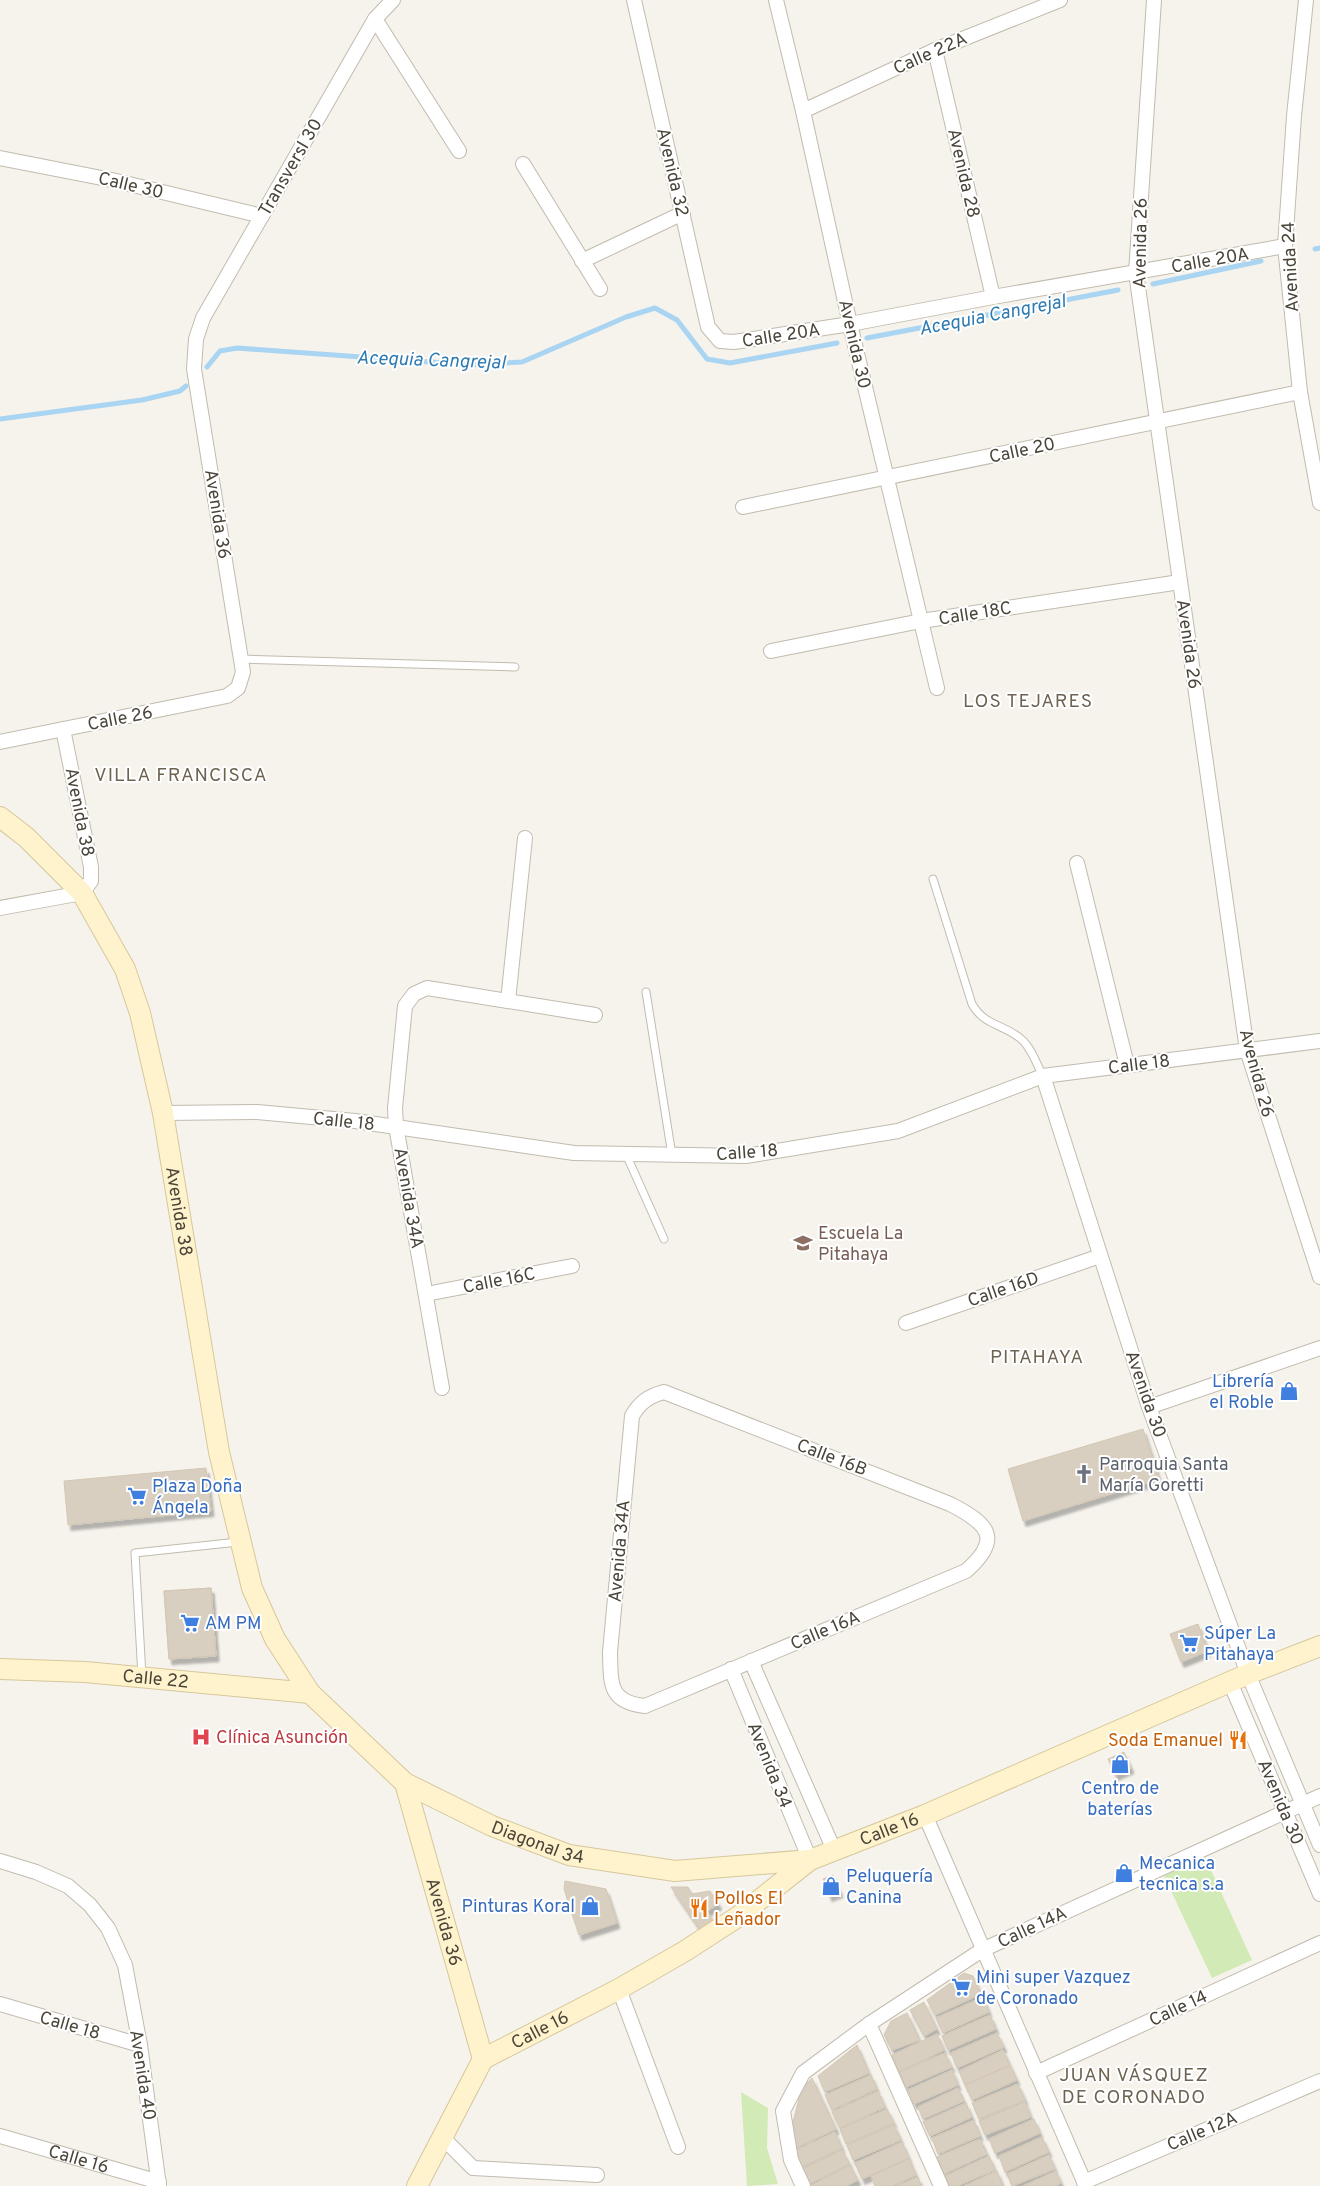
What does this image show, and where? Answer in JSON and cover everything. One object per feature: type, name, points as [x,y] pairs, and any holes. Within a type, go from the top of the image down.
[{"type":"street","name":"Transversl 30","points":[[196,339],[203,318],[375,19],[393,0]]},
{"type":"street","name":"Avenida 32","points":[[634,0],[708,327],[720,341]]},
{"type":"street","name":"Avenida 30","points":[[776,0],[803,111],[850,324],[937,688]]},
{"type":"street","name":"Calle 22A","points":[[803,111],[935,50],[1060,0]]},
{"type":"street","name":"Avenida 26","points":[[1154,0],[1136,273],[1247,1050],[1320,1278]]},
{"type":"street","name":"Avenida 24","points":[[1306,0],[1294,116],[1285,246],[1300,392],[1320,504]]},
{"type":"street","points":[[375,19],[459,151]]},
{"type":"street","name":"Avenida 28","points":[[935,50],[993,297]]},
{"type":"street","name":"Calle 30","points":[[0,158],[112,180],[262,216]]},
{"type":"street","points":[[523,164],[600,288]]},
{"type":"street","points":[[582,260],[682,213]]},
{"type":"street","name":"Calle 20A","points":[[720,341],[734,342],[850,324],[1285,246]]},
{"type":"street","name":"Avenida 36","points":[[196,339],[194,369],[243,672],[238,688]]},
{"type":"street","name":"Calle 20","points":[[743,507],[1300,392]]},
{"type":"street","name":"Calle 18C","points":[[771,651],[921,621],[1180,582]]},
{"type":"street","name":"Calle 26","points":[[0,742],[227,696],[238,688]]},
{"type":"street","name":"Avenida 38","points":[[63,729],[91,867],[91,881],[82,893],[126,969],[140,1013],[163,1113],[219,1452],[252,1588],[275,1639],[310,1692]]},
{"type":"street","points":[[0,817],[26,836],[82,893]]},
{"type":"street","points":[[508,1001],[525,838]]},
{"type":"street","points":[[1077,863],[1127,1065]]},
{"type":"street","points":[[0,908],[82,893]]},
{"type":"street","name":"Avenida 34A","points":[[442,1388],[396,1126],[395,1108],[405,1006],[414,994],[427,988],[595,1015]]},
{"type":"street","name":"Calle 18","points":[[163,1113],[257,1112],[396,1126],[574,1154],[746,1156],[898,1131],[1043,1076],[1320,1041]]},
{"type":"street","name":"Avenida 30","points":[[1043,1076],[1149,1407],[1239,1678],[1285,1812],[1320,1894]]},
{"type":"street","name":"Calle 16D","points":[[906,1323],[1100,1256]]},
{"type":"street","name":"Calle 16C","points":[[426,1294],[572,1266]]},
{"type":"street","points":[[1149,1407],[1320,1348]]},
{"type":"street","name":"Avenida 34A","points":[[645,1706],[631,1704],[620,1699],[614,1691],[611,1682],[610,1652],[632,1416],[644,1401],[653,1395],[664,1392]]},
{"type":"street","name":"Calle 16B","points":[[664,1392],[950,1504],[967,1512],[981,1523],[988,1537]]},
{"type":"street","name":"Calle 16A","points":[[645,1706],[966,1571],[980,1559],[987,1548],[988,1537]]},
{"type":"street","name":"Calle 16","points":[[483,2059],[619,1989],[685,1951],[739,1916],[810,1860],[925,1815],[1239,1678],[1320,1646]]},
{"type":"street","name":"Avenida 34","points":[[751,1661],[834,1850]]},
{"type":"street","name":"Calle 22","points":[[0,1669],[85,1672],[310,1692]]},
{"type":"street","name":"Avenida 34","points":[[731,1669],[810,1860]]},
{"type":"street","name":"Avenida 30","points":[[1239,1678],[1302,1804],[1320,1845]]},
{"type":"street","name":"Diagonal 34","points":[[310,1692],[405,1783],[492,1826],[569,1855],[676,1871],[810,1860]]},
{"type":"street","name":"Avenida 36","points":[[405,1783],[483,2059]]},
{"type":"street","name":"Calle 14A","points":[[803,2186],[791,2160],[783,2111],[803,2073],[869,2024],[982,1950],[1320,1796]]},
{"type":"street","points":[[925,1815],[1085,2184]]},
{"type":"street","name":"Avenida 40","points":[[0,1861],[36,1872],[68,1886],[90,1906],[108,1928],[125,1965],[140,2045],[159,2184]]},
{"type":"street","name":"Calle 14","points":[[1036,2073],[1320,1943]]},
{"type":"street","points":[[619,1989],[678,2147]]},
{"type":"street","name":"Calle 18","points":[[0,2004],[140,2045]]},
{"type":"street","points":[[869,2024],[941,2186]]},
{"type":"street","points":[[417,2186],[483,2059]]},
{"type":"street","name":"Calle 12A","points":[[1085,2184],[1320,2081]]},
{"type":"street","name":"Calle 16","points":[[0,2136],[159,2184]]},
{"type":"street","points":[[442,2138],[473,2168],[597,2175]]},
{"type":"lane","points":[[241,659],[515,667]]},
{"type":"lane","points":[[933,880],[972,1004],[978,1015],[994,1025],[1013,1033],[1024,1041],[1043,1076]]},
{"type":"lane","points":[[646,992],[672,1154]]},
{"type":"lane","points":[[626,1154],[664,1239]]},
{"type":"lane","points":[[142,1677],[135,1553],[241,1542]]},
{"type":"green space","points":[[1205,1857],[1252,1960],[1212,1978],[1164,1876]]},
{"type":"green space","points":[[741,2092],[768,2108],[767,2148],[778,2184],[747,2186]]},
{"type":"building","name":"Parroquia Santa María Goretti","points":[[1143,1429],[1159,1479],[1023,1521],[1008,1469]]},
{"type":"building","name":"Plaza Doña Ángela","points":[[206,1468],[211,1511],[68,1525],[64,1481]]},
{"type":"building","name":"AM PM","points":[[211,1588],[216,1656],[169,1659],[164,1591]]},
{"type":"building","name":"AM PM","points":[[211,1588],[216,1656],[169,1659],[164,1591]]},
{"type":"building","name":"Súper La Pitahaya","points":[[1198,1624],[1208,1651],[1181,1662],[1170,1634]]},
{"type":"building","name":"Centro de baterías","points":[[1124,1752],[1131,1768],[1115,1775],[1108,1759]]},
{"type":"building","name":"Peluquería Canina","points":[[833,1875],[840,1892],[829,1896],[823,1879]]},
{"type":"building","name":"Pinturas Koral","points":[[565,1881],[606,1889],[617,1923],[579,1935],[564,1889]]},
{"type":"building","name":"Pollos El Leñador","points":[[671,1887],[688,1887],[692,1894],[710,1891],[719,1904],[707,1911],[713,1921],[700,1930]]},
{"type":"building","points":[[964,1973],[973,1976],[981,1994],[935,2015],[927,2000]]},
{"type":"building","points":[[983,1997],[989,2012],[943,2033],[936,2018]]},
{"type":"building","points":[[924,2002],[937,2029],[924,2036],[910,2010]]},
{"type":"building","points":[[907,2013],[920,2040],[892,2050],[884,2035],[891,2021]]},
{"type":"building","points":[[990,2015],[996,2029],[948,2050],[942,2036]]},
{"type":"building","points":[[997,2033],[1004,2047],[957,2068],[951,2053]]},
{"type":"building","points":[[937,2034],[944,2050],[899,2072],[892,2055]]},
{"type":"building","points":[[857,2045],[869,2073],[825,2092],[818,2076]]},
{"type":"building","points":[[1003,2050],[1010,2065],[965,2085],[959,2071]]},
{"type":"building","points":[[945,2053],[952,2067],[906,2087],[899,2072]]},
{"type":"building","points":[[1010,2065],[1017,2080],[972,2100],[965,2085]]},
{"type":"building","points":[[952,2070],[958,2085],[914,2104],[908,2090]]},
{"type":"building","points":[[871,2075],[877,2089],[832,2110],[825,2095]]},
{"type":"building","points":[[812,2078],[836,2129],[794,2149],[791,2129],[802,2088]]},
{"type":"building","points":[[1018,2084],[1025,2100],[979,2119],[972,2103]]},
{"type":"building","points":[[958,2088],[964,2101],[923,2119],[918,2107]]},
{"type":"building","points":[[878,2091],[885,2107],[840,2128],[832,2112]]},
{"type":"building","points":[[1025,2102],[1031,2117],[985,2135],[979,2121]]},
{"type":"building","points":[[966,2103],[972,2117],[930,2136],[923,2122]]},
{"type":"building","points":[[887,2109],[894,2123],[846,2144],[840,2129]]},
{"type":"building","points":[[1034,2119],[1040,2133],[995,2153],[989,2139]]},
{"type":"building","points":[[974,2120],[980,2136],[938,2154],[932,2138]]},
{"type":"building","points":[[894,2125],[901,2140],[853,2160],[847,2145]]},
{"type":"building","points":[[835,2132],[842,2148],[802,2167],[794,2151]]},
{"type":"building","points":[[1042,2137],[1049,2152],[1005,2172],[999,2156]]},
{"type":"building","points":[[980,2139],[987,2154],[944,2174],[937,2157]]},
{"type":"building","points":[[902,2142],[909,2158],[862,2179],[855,2163]]},
{"type":"building","points":[[842,2150],[850,2164],[809,2184],[802,2169]]},
{"type":"building","points":[[1049,2155],[1055,2169],[1012,2186],[1007,2174]]},
{"type":"building","points":[[989,2156],[995,2170],[957,2186],[950,2186],[945,2176]]},
{"type":"building","points":[[909,2159],[916,2175],[892,2186],[875,2186],[871,2176]]},
{"type":"building","points":[[850,2165],[858,2180],[846,2186],[810,2186]]},
{"type":"building","points":[[997,2171],[1003,2186],[964,2186]]},
{"type":"building","points":[[1056,2171],[1061,2183],[1055,2186],[1023,2186]]},
{"type":"building","points":[[918,2177],[921,2186],[896,2186]]},
{"type":"waterway","name":"Acequia Cangrejal","points":[[1315,249],[1320,248]]},
{"type":"waterway","name":"Acequia Cangrejal","points":[[1153,284],[1261,261]]},
{"type":"waterway","name":"Acequia Cangrejal","points":[[867,338],[1118,290]]},
{"type":"waterway","name":"Acequia Cangrejal","points":[[207,367],[220,351],[237,348],[472,365],[522,362],[626,317],[655,308],[677,320],[707,359],[730,363],[837,343]]},
{"type":"waterway","name":"Acequia Cangrejal","points":[[0,419],[142,400],[180,391],[186,386]]},
{"type":"place","name":"Escuela La Pitahaya","points":[[803,1243]]},
{"type":"place","name":"Librería el Roble","points":[[1289,1391]]},
{"type":"place","name":"Parroquia Santa María Goretti","points":[[1084,1474]]},
{"type":"place","name":"Plaza Doña Ángela","points":[[137,1496]]},
{"type":"place","name":"AM PM","points":[[190,1623]]},
{"type":"place","name":"Súper La Pitahaya","points":[[1189,1643]]},
{"type":"place","name":"Clínica Asunción","points":[[201,1737]]},
{"type":"place","name":"Soda Emanuel","points":[[1238,1740]]},
{"type":"place","name":"Centro de baterías","points":[[1120,1764]]},
{"type":"place","name":"Mecanica tecnica s.a","points":[[1124,1873]]},
{"type":"place","name":"Peluquería Canina","points":[[831,1886]]},
{"type":"place","name":"Pinturas Koral","points":[[590,1906]]},
{"type":"place","name":"Pollos El Leñador","points":[[699,1908]]},
{"type":"place","name":"Mini super Vazquez de Coronado","points":[[961,1987]]},
{"type":"district","name":"LOS TEJARES","points":[[1028,700]]},
{"type":"district","name":"VILLA FRANCISCA","points":[[181,774]]},
{"type":"district","name":"PITAHAYA","points":[[1037,1356]]},
{"type":"district","name":"JUAN VÁSQUEZ DE CORONADO","points":[[1134,2085]]}]
